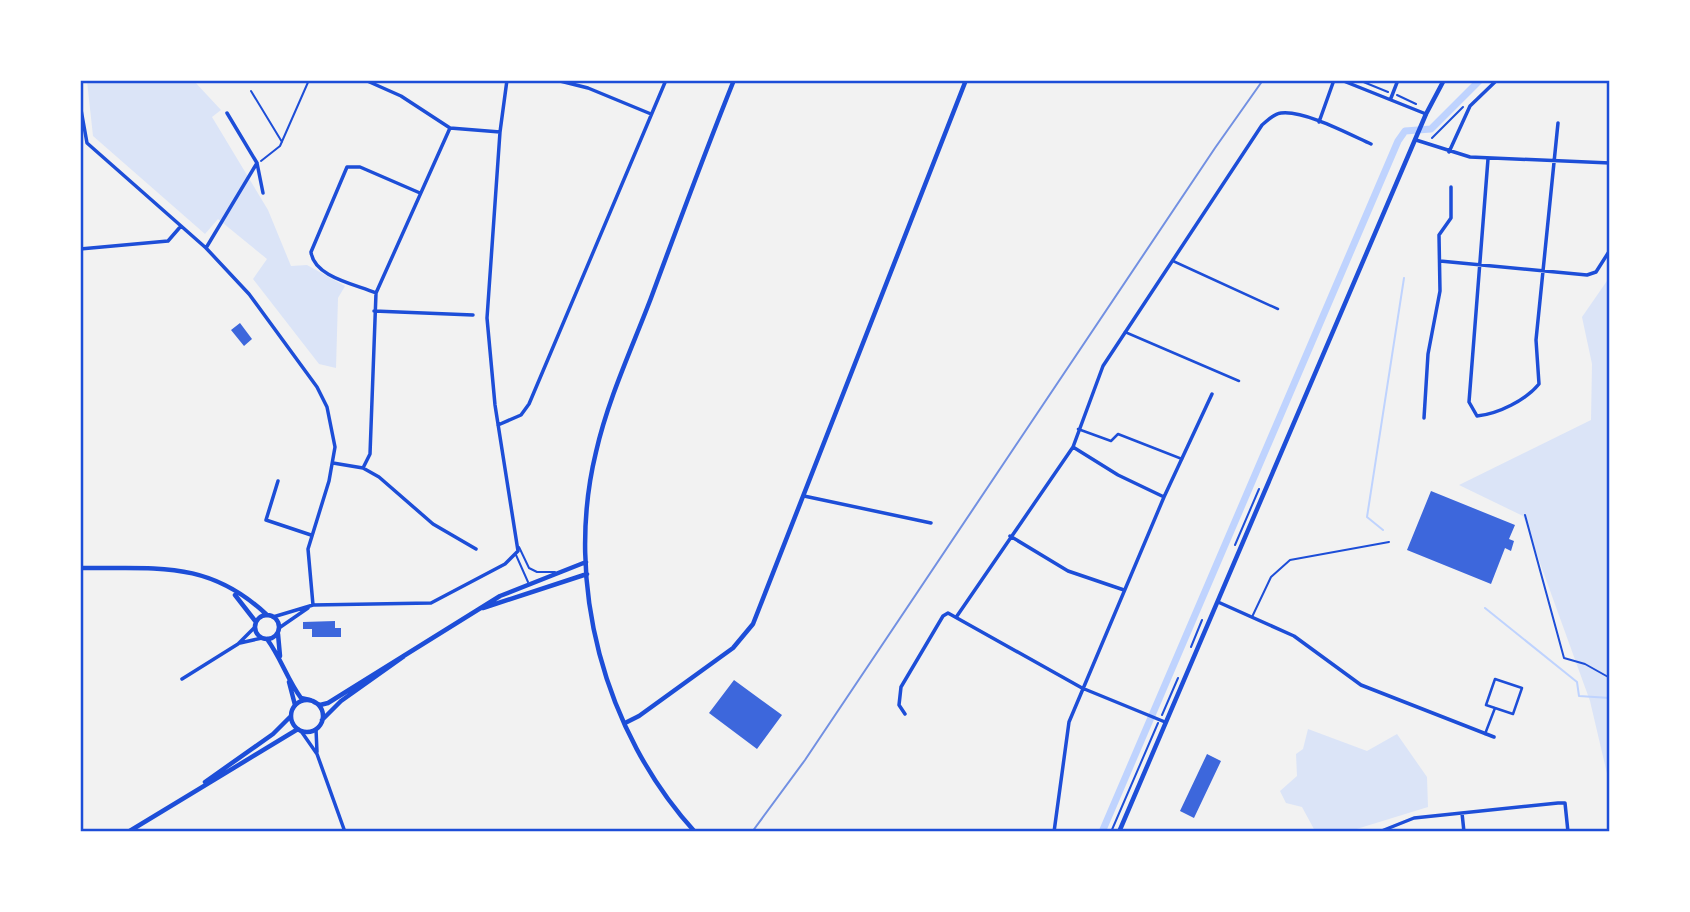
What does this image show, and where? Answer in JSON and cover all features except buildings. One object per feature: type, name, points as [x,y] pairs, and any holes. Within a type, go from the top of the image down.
[{"type":"street","points":[[365,80],[401,96],[450,128],[500,132]]},
{"type":"street","points":[[182,680],[238,644],[256,624],[270,616],[313,605],[431,603],[505,564],[516,554],[519,547],[498,425],[487,318],[500,132],[508,80]]},
{"type":"street","points":[[556,80],[588,88],[651,114]]},
{"type":"street","points":[[498,425],[521,415],[529,404],[666,80]]},
{"type":"street","points":[[695,831],[660,786],[625,723],[598,651],[586,562],[589,489],[604,423],[734,80]]},
{"type":"street","points":[[625,723],[639,716],[733,648],[746,635],[804,496],[966,80]]},
{"type":"street","points":[[1318,122],[1334,80]]},
{"type":"street","points":[[1341,80],[1426,114]]},
{"type":"street","points":[[1391,98],[1398,80]]},
{"type":"street","points":[[1119,831],[1426,114],[1444,80]]},
{"type":"street","points":[[1449,152],[1470,106],[1496,80]]},
{"type":"street","points":[[80,104],[87,143],[206,248],[249,294],[317,387],[327,407],[335,447],[333,463],[311,535],[307,565],[313,605]]},
{"type":"street","points":[[227,113],[257,163],[263,193]]},
{"type":"street","points":[[957,615],[1073,447],[1077,429],[1103,366],[1262,125],[1273,116],[1283,113],[1318,122],[1371,144]]},
{"type":"street","points":[[1488,159],[1469,402],[1477,416],[1490,415],[1533,391],[1539,384],[1535,340],[1558,123]]},
{"type":"street","points":[[363,468],[370,444],[376,293],[450,128]]},
{"type":"street","points":[[1416,140],[1449,152],[1488,159],[1609,163]]},
{"type":"street","points":[[206,248],[257,163]]},
{"type":"street","points":[[376,293],[321,270],[312,262],[311,252],[347,167],[360,167],[420,193]]},
{"type":"street","points":[[1424,418],[1428,354],[1440,291],[1439,235],[1452,211],[1451,187]]},
{"type":"street","points":[[80,249],[168,241],[181,226]]},
{"type":"street","points":[[1440,261],[1587,275],[1596,272],[1609,250]]},
{"type":"street","points":[[1173,261],[1278,309]]},
{"type":"street","points":[[374,311],[473,315]]},
{"type":"street","points":[[1125,332],[1239,381]]},
{"type":"street","points":[[1054,831],[1069,722],[1164,497],[1212,394]]},
{"type":"street","points":[[1077,429],[1111,441],[1118,434],[1182,459]]},
{"type":"street","points":[[1073,447],[1118,475],[1164,497]]},
{"type":"street","points":[[333,463],[363,468],[379,477],[433,524],[476,549]]},
{"type":"street","points":[[278,481],[266,520],[311,535]]},
{"type":"street","points":[[804,496],[931,523]]},
{"type":"street","points":[[1010,536],[1068,571],[1125,590]]},
{"type":"street","points":[[289,681],[302,698],[320,705],[328,703],[473,611],[529,583],[586,562]]},
{"type":"street","points":[[80,568],[180,568],[198,573],[253,602],[270,616],[278,630],[280,657],[295,705],[285,726],[199,787]]},
{"type":"street","points":[[473,611],[536,588],[587,574]]},
{"type":"street","points":[[232,591],[280,657]]},
{"type":"street","points":[[1218,602],[1294,636],[1360,685],[1494,737]]},
{"type":"street","points":[[238,644],[265,639],[313,605]]},
{"type":"street","points":[[905,714],[899,705],[901,687],[943,616],[948,613],[957,615],[1082,688],[1164,722]]},
{"type":"street","points":[[317,754],[316,729],[322,720],[341,701],[418,645]]},
{"type":"street","points":[[1495,678],[1522,688],[1513,714],[1494,708],[1486,705],[1495,678]]},
{"type":"street","points":[[295,705],[312,701]]},
{"type":"street","points":[[312,701],[321,709],[322,720]]},
{"type":"street","points":[[1485,734],[1494,708]]},
{"type":"street","points":[[290,716],[317,754],[345,831]]},
{"type":"street","points":[[128,831],[299,730],[316,729]]},
{"type":"street","points":[[1379,831],[1414,818],[1565,803],[1568,831]]},
{"type":"street","points":[[1462,813],[1464,831]]},
{"type":"lane","points":[[1252,617],[1271,576],[1290,559],[1388,542]]},
{"type":"lane","points":[[519,547],[529,568],[537,572],[559,572]]},
{"type":"lane","points":[[516,554],[529,583],[536,588]]},
{"type":"path","points":[[257,163],[274,154],[282,142],[309,80]]},
{"type":"path","points":[[251,91],[282,142]]},
{"type":"path","points":[[1427,145],[1463,107]]},
{"type":"path","points":[[1525,515],[1564,657],[1585,664],[1609,678]]},
{"type":"shaded area","points":[[87,81],[194,81],[221,110],[212,117],[268,210],[291,266],[307,265],[345,286],[338,298],[336,368],[319,364],[253,279],[267,259],[218,219],[205,234],[93,136]]},
{"type":"shaded area","points":[[1609,278],[1609,782],[1590,701],[1523,516],[1459,485],[1591,420],[1592,364],[1582,317]]},
{"type":"shaded area","points":[[1308,729],[1367,751],[1397,734],[1427,777],[1428,807],[1350,831],[1315,831],[1302,807],[1286,803],[1280,791],[1297,776],[1296,754],[1303,749]]},
{"type":"waterway","points":[[1102,832],[1398,141],[1405,131],[1431,129],[1480,80]]},
{"type":"waterway","points":[[1383,530],[1367,517],[1404,278]]},
{"type":"waterway","points":[[1485,608],[1577,682],[1579,696],[1610,698]]},
{"type":"railway","points":[[752,832],[805,760],[1263,80]]}]
